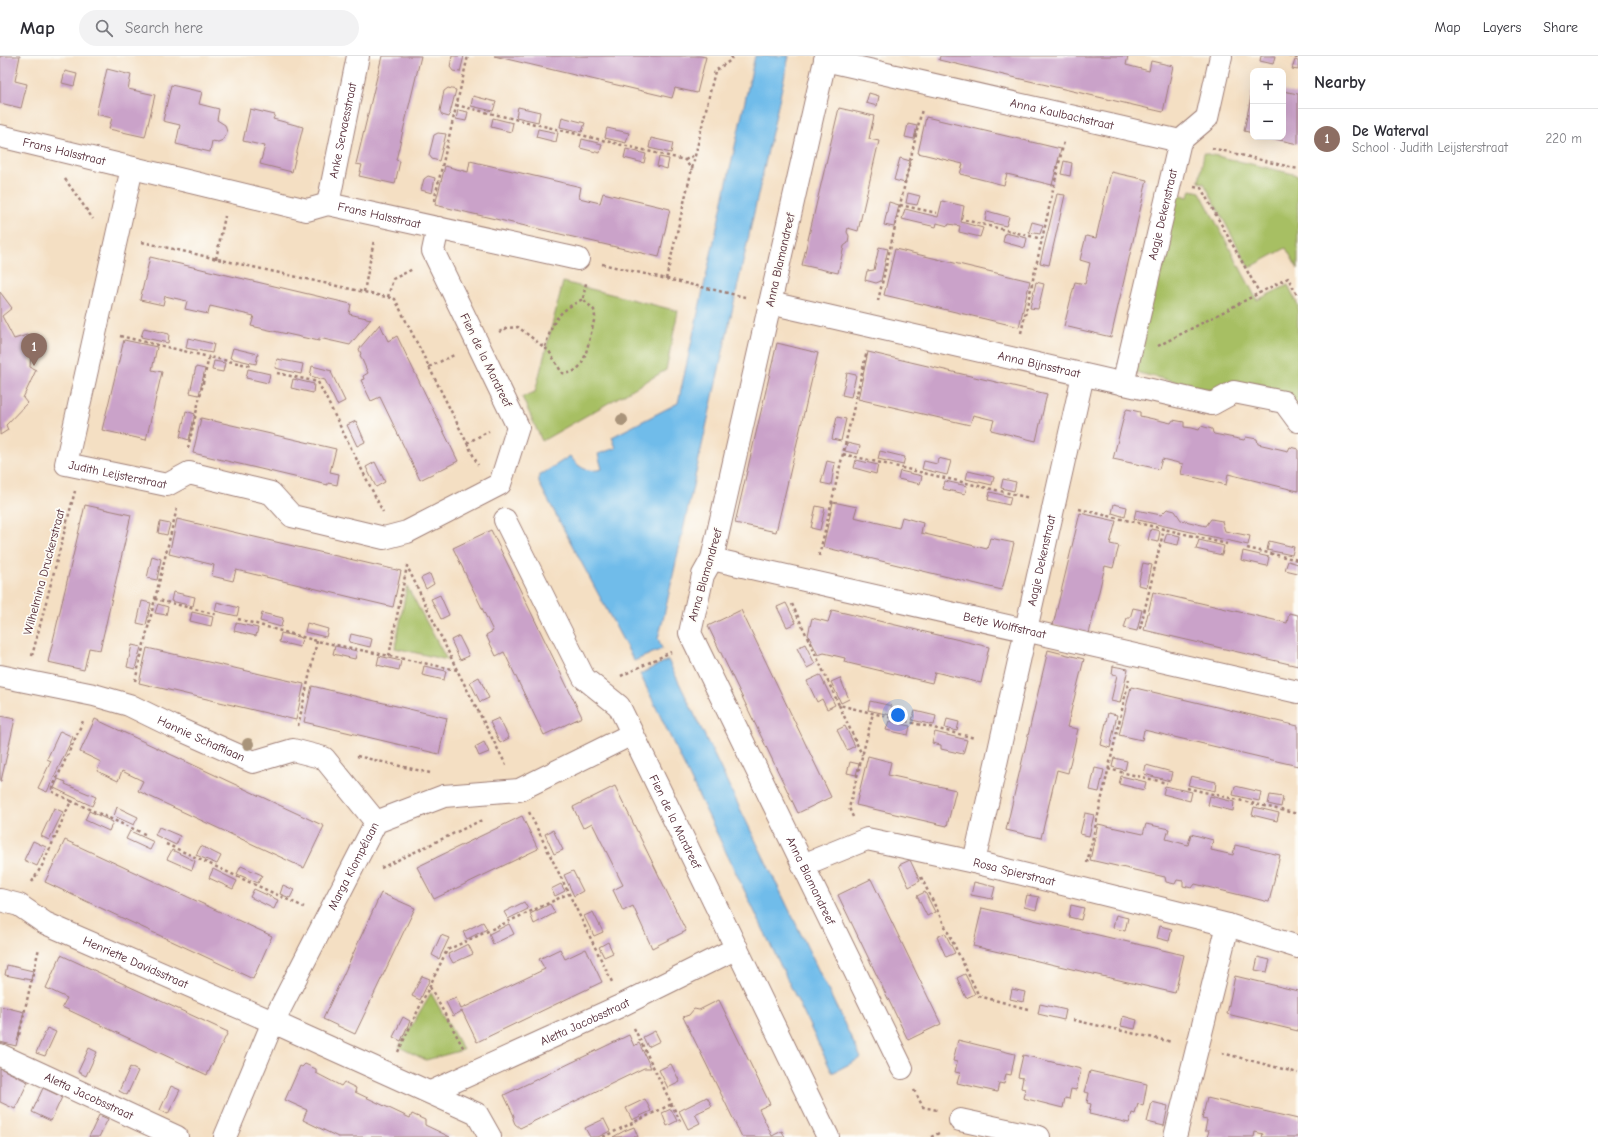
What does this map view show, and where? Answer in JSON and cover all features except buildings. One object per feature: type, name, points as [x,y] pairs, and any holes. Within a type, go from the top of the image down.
[{"type":"street","name":"Anke Servaesstraat","points":[[328,204],[358,56]]},
{"type":"street","points":[[1180,141],[1207,118],[1220,56]]},
{"type":"street","name":"Anna Kaulbachstraat","points":[[826,58],[1180,141]]},
{"type":"street","name":"Anna Blamandreef","points":[[826,58],[712,559],[703,575],[690,633],[902,1068]]},
{"type":"street","name":"Frans Halsstraat","points":[[0,136],[307,210],[328,204],[584,260]]},
{"type":"street","name":"Aagje Dekenstraat","points":[[1123,384],[1180,141]]},
{"type":"street","name":"Judith Leijsterstraat","points":[[132,168],[66,464],[167,485],[189,473],[271,493],[292,516],[384,538],[407,532],[490,489]]},
{"type":"street","name":"Fien de la Mardreef","points":[[433,227],[433,251],[518,427],[500,484],[490,489]]},
{"type":"street","name":"Anna Bijnsstraat","points":[[770,303],[1212,404],[1234,392],[1284,402],[1298,420]]},
{"type":"street","name":"Aagje Dekenstraat","points":[[974,862],[1082,375]]},
{"type":"street","name":"Fien de la Mardreef","points":[[505,520],[584,678],[619,706],[828,1137]]},
{"type":"street","name":"Betje Wolffstraat","points":[[712,559],[1298,692]]},
{"type":"street","name":"Hannie Schaftlaan","points":[[0,676],[94,695],[129,705],[253,762],[293,750]]},
{"type":"street","name":"Marga Klompélaan","points":[[224,1137],[273,1022],[376,822],[444,796],[519,790],[632,734]]},
{"type":"street","points":[[293,750],[324,758],[376,822]]},
{"type":"street","name":"Rosa Spierstraat","points":[[803,865],[867,839],[974,862],[1228,925],[1298,945]]},
{"type":"street","name":"Henriette Davidsstraat","points":[[0,900],[19,905],[45,923],[273,1022]]},
{"type":"street","points":[[1175,1137],[1228,925]]},
{"type":"street","name":"Aletta Jacobsstraat","points":[[431,1092],[618,1007],[737,948]]},
{"type":"street","points":[[273,1022],[477,1114],[490,1137]]},
{"type":"street","name":"Aletta Jacobsstraat","points":[[7,1058],[177,1137]]},
{"type":"street","points":[[960,1120],[1039,1137]]},
{"type":"path","points":[[433,227],[456,105],[468,56]]},
{"type":"path","points":[[666,279],[715,71],[731,60],[732,56]]},
{"type":"path","points":[[1290,56],[1298,58]]},
{"type":"path","points":[[456,105],[685,160],[695,155]]},
{"type":"path","points":[[1015,359],[1070,116]]},
{"type":"path","points":[[1180,141],[1298,169]]},
{"type":"path","points":[[71,153],[66,179],[102,232],[117,237],[395,299],[490,489]]},
{"type":"path","points":[[685,160],[692,170]]},
{"type":"path","points":[[1171,182],[1201,188],[1260,294]]},
{"type":"path","points":[[216,259],[231,192]]},
{"type":"path","points":[[900,205],[937,213]]},
{"type":"path","points":[[364,292],[380,216]]},
{"type":"path","points":[[965,220],[1042,239]]},
{"type":"path","points":[[388,297],[393,279],[436,257]]},
{"type":"path","points":[[507,328],[518,327],[549,351],[562,373],[568,374],[581,366],[595,317],[594,310],[583,299],[584,260],[746,297]]},
{"type":"path","points":[[1129,361],[1260,294],[1288,278],[1298,297]]},
{"type":"path","points":[[544,347],[553,322],[558,315],[567,307],[583,299]]},
{"type":"path","points":[[96,331],[209,357]]},
{"type":"path","points":[[277,373],[318,382],[396,536],[407,566]]},
{"type":"path","name":"Wilhelmina Druckerstraat","points":[[26,682],[80,467]]},
{"type":"path","points":[[1081,889],[1164,529]]},
{"type":"path","points":[[1247,548],[1298,560]]},
{"type":"path","points":[[791,577],[787,592],[862,755]]},
{"type":"path","points":[[129,705],[155,599],[218,615]]},
{"type":"path","points":[[238,619],[318,641],[457,670]]},
{"type":"path","points":[[293,750],[318,641]]},
{"type":"path","points":[[624,674],[673,651]]},
{"type":"path","points":[[94,695],[51,791],[147,835]]},
{"type":"path","points":[[839,705],[1001,744]]},
{"type":"path","points":[[863,841],[849,808],[873,713]]},
{"type":"path","points":[[324,758],[345,753],[433,774],[444,796]]},
{"type":"path","points":[[1108,769],[1167,783]]},
{"type":"path","points":[[1187,788],[1298,814]]},
{"type":"path","points":[[379,869],[487,818],[499,792]]},
{"type":"path","points":[[43,864],[71,801]]},
{"type":"path","points":[[166,844],[327,918]]},
{"type":"path","points":[[907,848],[979,996],[1028,1009]]},
{"type":"path","points":[[387,1073],[447,950],[568,894]]},
{"type":"path","points":[[7,1058],[45,923]]},
{"type":"path","points":[[430,986],[477,1072]]},
{"type":"path","points":[[902,1068],[923,1107],[947,1112],[960,1120]]},
{"type":"path","points":[[603,1137],[672,1104]]},
{"type":"green space","points":[[1204,153],[1298,175],[1298,269],[1286,248],[1249,268],[1204,183],[1199,182]]},
{"type":"green space","points":[[1191,190],[1200,192],[1257,300],[1288,285],[1298,305],[1298,411],[1130,371],[1172,192],[1188,197]]},
{"type":"green space","points":[[563,282],[678,311],[666,370],[542,441],[522,397],[535,392]]},
{"type":"green space","points":[[407,586],[447,660],[395,648]]},
{"type":"green space","points":[[431,993],[463,1050],[426,1060],[399,1047]]},
{"type":"water","points":[[755,56],[789,56],[658,638],[662,649],[634,661],[539,483],[539,476],[570,456],[577,464],[588,470],[602,469],[598,454],[616,448],[612,437],[678,403]]},
{"type":"water","points":[[668,660],[861,1058],[834,1072],[832,1072],[640,674]]},
{"type":"place","name":"De Waterval","points":[[34,366]]}]
